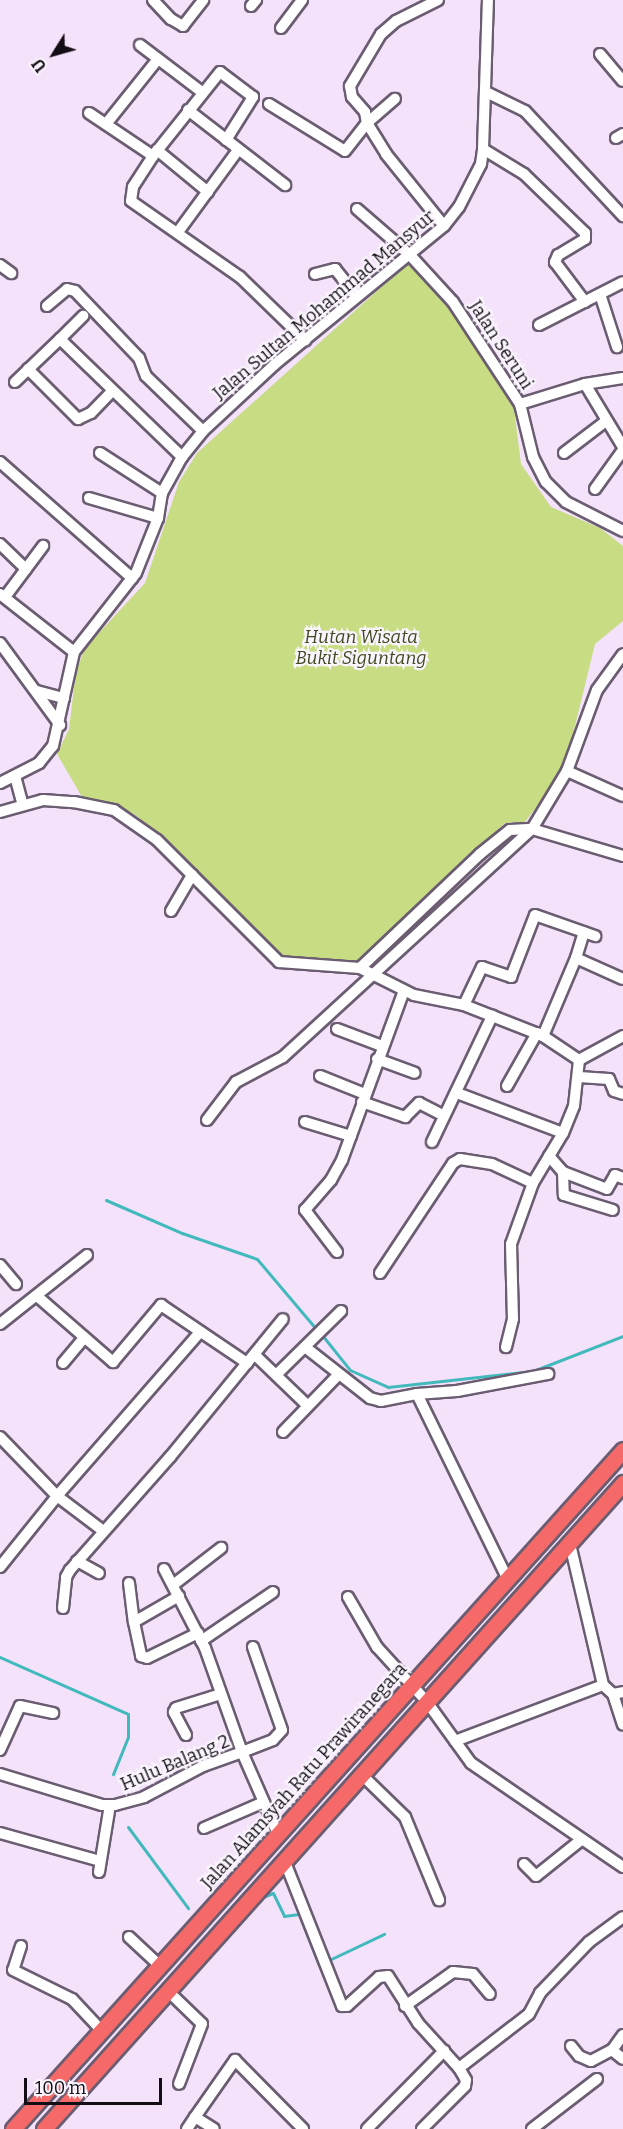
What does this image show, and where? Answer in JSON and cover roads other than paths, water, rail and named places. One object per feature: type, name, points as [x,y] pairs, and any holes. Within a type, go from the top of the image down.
[{"type":"highway","name":"Jalan Alamsyah Ratu Prawiranegara","points":[[14,2129],[623,1450]]},
{"type":"highway","points":[[45,2129],[623,1486]]},
{"type":"street","points":[[153,0],[171,19],[183,26],[203,0]]},
{"type":"street","points":[[281,28],[302,0]]},
{"type":"street","points":[[438,0],[396,21],[370,47],[350,86],[367,123],[444,226]]},
{"type":"street","name":"Jalan Sultan Mohammad Mansyur","points":[[0,783],[47,756],[60,725],[74,652],[132,578],[158,518],[162,494],[182,457],[203,431],[304,340],[444,226],[473,181],[483,149],[488,93],[485,47],[488,0]]},
{"type":"street","points":[[140,45],[202,92]]},
{"type":"street","points":[[600,54],[623,81]]},
{"type":"street","points":[[106,124],[158,59]]},
{"type":"street","points":[[226,141],[253,97],[220,72],[155,153],[130,198],[240,277],[304,340]]},
{"type":"street","points":[[488,93],[525,111],[621,210]]},
{"type":"street","points":[[269,104],[345,151],[367,123],[395,99]]},
{"type":"street","points":[[188,110],[285,185]]},
{"type":"street","points":[[89,113],[155,153],[208,192]]},
{"type":"street","points":[[483,149],[524,174],[585,233],[585,239],[555,260],[585,302]]},
{"type":"street","points":[[178,232],[238,150]]},
{"type":"street","name":"Jalan Seruni","points":[[357,209],[409,254],[453,302],[520,404],[533,458],[546,482],[566,502],[623,531]]},
{"type":"street","points":[[0,265],[11,273]]},
{"type":"street","points":[[315,274],[334,269],[357,296]]},
{"type":"street","points":[[540,325],[623,282]]},
{"type":"street","points":[[47,306],[67,289],[75,291],[139,358],[146,376],[203,431]]},
{"type":"street","points":[[600,294],[617,346]]},
{"type":"street","points":[[15,382],[83,316]]},
{"type":"street","points":[[60,339],[111,392],[182,457]]},
{"type":"street","points":[[27,369],[78,419],[84,419],[111,392]]},
{"type":"street","points":[[520,404],[585,384],[623,378]]},
{"type":"street","points":[[585,384],[623,449],[595,489]]},
{"type":"street","points":[[564,453],[606,421]]},
{"type":"street","points":[[100,453],[162,494]]},
{"type":"street","points":[[0,462],[132,578]]},
{"type":"street","points":[[89,498],[158,518]]},
{"type":"street","points":[[0,544],[26,569]]},
{"type":"street","points":[[43,546],[2,596],[74,652]]},
{"type":"street","points":[[0,643],[60,725]]},
{"type":"street","points":[[207,1120],[236,1082],[283,1057],[532,829],[567,771],[597,690],[623,654]]},
{"type":"street","points":[[37,691],[64,698]]},
{"type":"street","points":[[567,771],[623,796]]},
{"type":"street","points":[[15,776],[22,803]]},
{"type":"street","points":[[0,812],[22,803],[74,802],[114,810],[157,840],[279,962],[360,968],[404,991],[464,1005],[536,1033],[579,1060]]},
{"type":"street","points":[[360,968],[496,839],[510,830],[532,829],[623,856]]},
{"type":"street","points":[[171,911],[192,875]]},
{"type":"street","points":[[464,1005],[482,967],[511,977],[535,915],[595,936]]},
{"type":"street","points":[[507,1086],[576,958],[584,932]]},
{"type":"street","points":[[576,958],[623,978]]},
{"type":"street","points":[[337,1252],[304,1210],[331,1180],[351,1136],[377,1059],[404,991]]},
{"type":"street","points":[[432,1142],[492,1016]]},
{"type":"street","points":[[338,1029],[382,1046]]},
{"type":"street","points":[[579,1060],[623,1036]]},
{"type":"street","points":[[377,1059],[415,1073]]},
{"type":"street","points":[[506,1347],[513,1319],[511,1244],[533,1183],[563,1133],[574,1106],[579,1077],[579,1060]]},
{"type":"street","points":[[320,1076],[405,1117],[419,1103],[439,1113]]},
{"type":"street","points":[[579,1077],[609,1079],[614,1091],[623,1094]]},
{"type":"street","points":[[457,1093],[563,1133]]},
{"type":"street","points":[[305,1122],[351,1136]]},
{"type":"street","points":[[549,1156],[563,1172],[607,1189],[615,1175],[623,1178]]},
{"type":"street","points":[[380,1273],[453,1163],[460,1159],[492,1164],[533,1183]]},
{"type":"street","points":[[563,1172],[564,1195],[613,1210]]},
{"type":"street","points":[[0,1324],[87,1256]]},
{"type":"street","points":[[0,1265],[16,1284]]},
{"type":"street","points":[[37,1296],[84,1339],[115,1362],[160,1305],[200,1332],[277,1374],[307,1405]]},
{"type":"street","points":[[277,1374],[341,1311]]},
{"type":"street","points":[[63,1608],[66,1577],[77,1562],[102,1530],[170,1457],[283,1319]]},
{"type":"street","points":[[0,1567],[57,1496],[200,1332]]},
{"type":"street","points":[[63,1363],[84,1339]]},
{"type":"street","points":[[306,1346],[338,1375],[376,1400],[457,1391],[548,1374]]},
{"type":"street","points":[[283,1432],[338,1375]]},
{"type":"street","points":[[417,1394],[508,1580]]},
{"type":"street","points":[[0,1437],[57,1496],[102,1530]]},
{"type":"street","points":[[570,1544],[603,1685],[618,1693],[623,1724]]},
{"type":"street","points":[[173,1585],[221,1548]]},
{"type":"street","points":[[77,1562],[99,1573]]},
{"type":"street","points":[[164,1569],[200,1637],[242,1752],[273,1740],[282,1730],[253,1647]]},
{"type":"street","points":[[129,1583],[134,1622],[144,1658],[200,1637],[273,1592]]},
{"type":"street","points":[[134,1622],[179,1596]]},
{"type":"street","points":[[348,1597],[377,1647],[428,1702],[476,1768],[623,1867]]},
{"type":"street","points":[[455,1741],[603,1685]]},
{"type":"street","points":[[186,1735],[174,1712],[176,1708],[221,1694]]},
{"type":"street","points":[[0,1750],[20,1706],[53,1713]]},
{"type":"street","name":"Hulu Balang 2","points":[[0,1774],[113,1805],[127,1803],[242,1752],[278,1834]]},
{"type":"street","points":[[362,1775],[405,1817],[439,1900]]},
{"type":"street","points":[[204,1828],[264,1802]]},
{"type":"street","points":[[0,1833],[99,1867],[113,1805]]},
{"type":"street","points":[[524,1864],[536,1876],[581,1840]]},
{"type":"street","points":[[285,1862],[342,2006],[347,2006],[386,1975],[393,1980],[405,2006],[459,2067],[466,2080],[465,2086],[422,2129]]},
{"type":"street","points":[[459,2067],[529,2014],[540,1993],[589,1942],[623,1917]]},
{"type":"street","points":[[129,1937],[160,1966]]},
{"type":"street","points":[[21,1946],[13,1970],[72,1999],[102,2031]]},
{"type":"street","points":[[405,2006],[453,1972],[472,1974],[490,1994]]},
{"type":"street","points":[[168,1991],[202,2024],[179,2084]]},
{"type":"street","points":[[571,2046],[579,2056],[591,2061],[612,2050],[623,2035]]},
{"type":"street","points":[[612,2050],[623,2059]]},
{"type":"street","points":[[367,2129],[444,2051]]},
{"type":"street","points":[[187,2129],[235,2060],[303,2129]]},
{"type":"street","points":[[532,2129],[597,2079]]},
{"type":"street","points":[[195,2117],[214,2129]]},
{"type":"waterway","points":[[106,1200],[182,1233],[257,1259],[317,1330]]},
{"type":"waterway","points":[[322,1335],[350,1370],[388,1387],[533,1371],[623,1336]]},
{"type":"waterway","points":[[0,1657],[128,1714],[128,1737],[113,1774]]},
{"type":"waterway","points":[[128,1827],[188,1908]]},
{"type":"waterway","points":[[258,1899],[273,1893],[284,1916],[299,1914],[319,1965]]},
{"type":"waterway","points":[[329,1960],[384,1934]]},
{"type":"park label","name":"Hutan Wisata Bukit Siguntang","points":[[361,648]]}]
